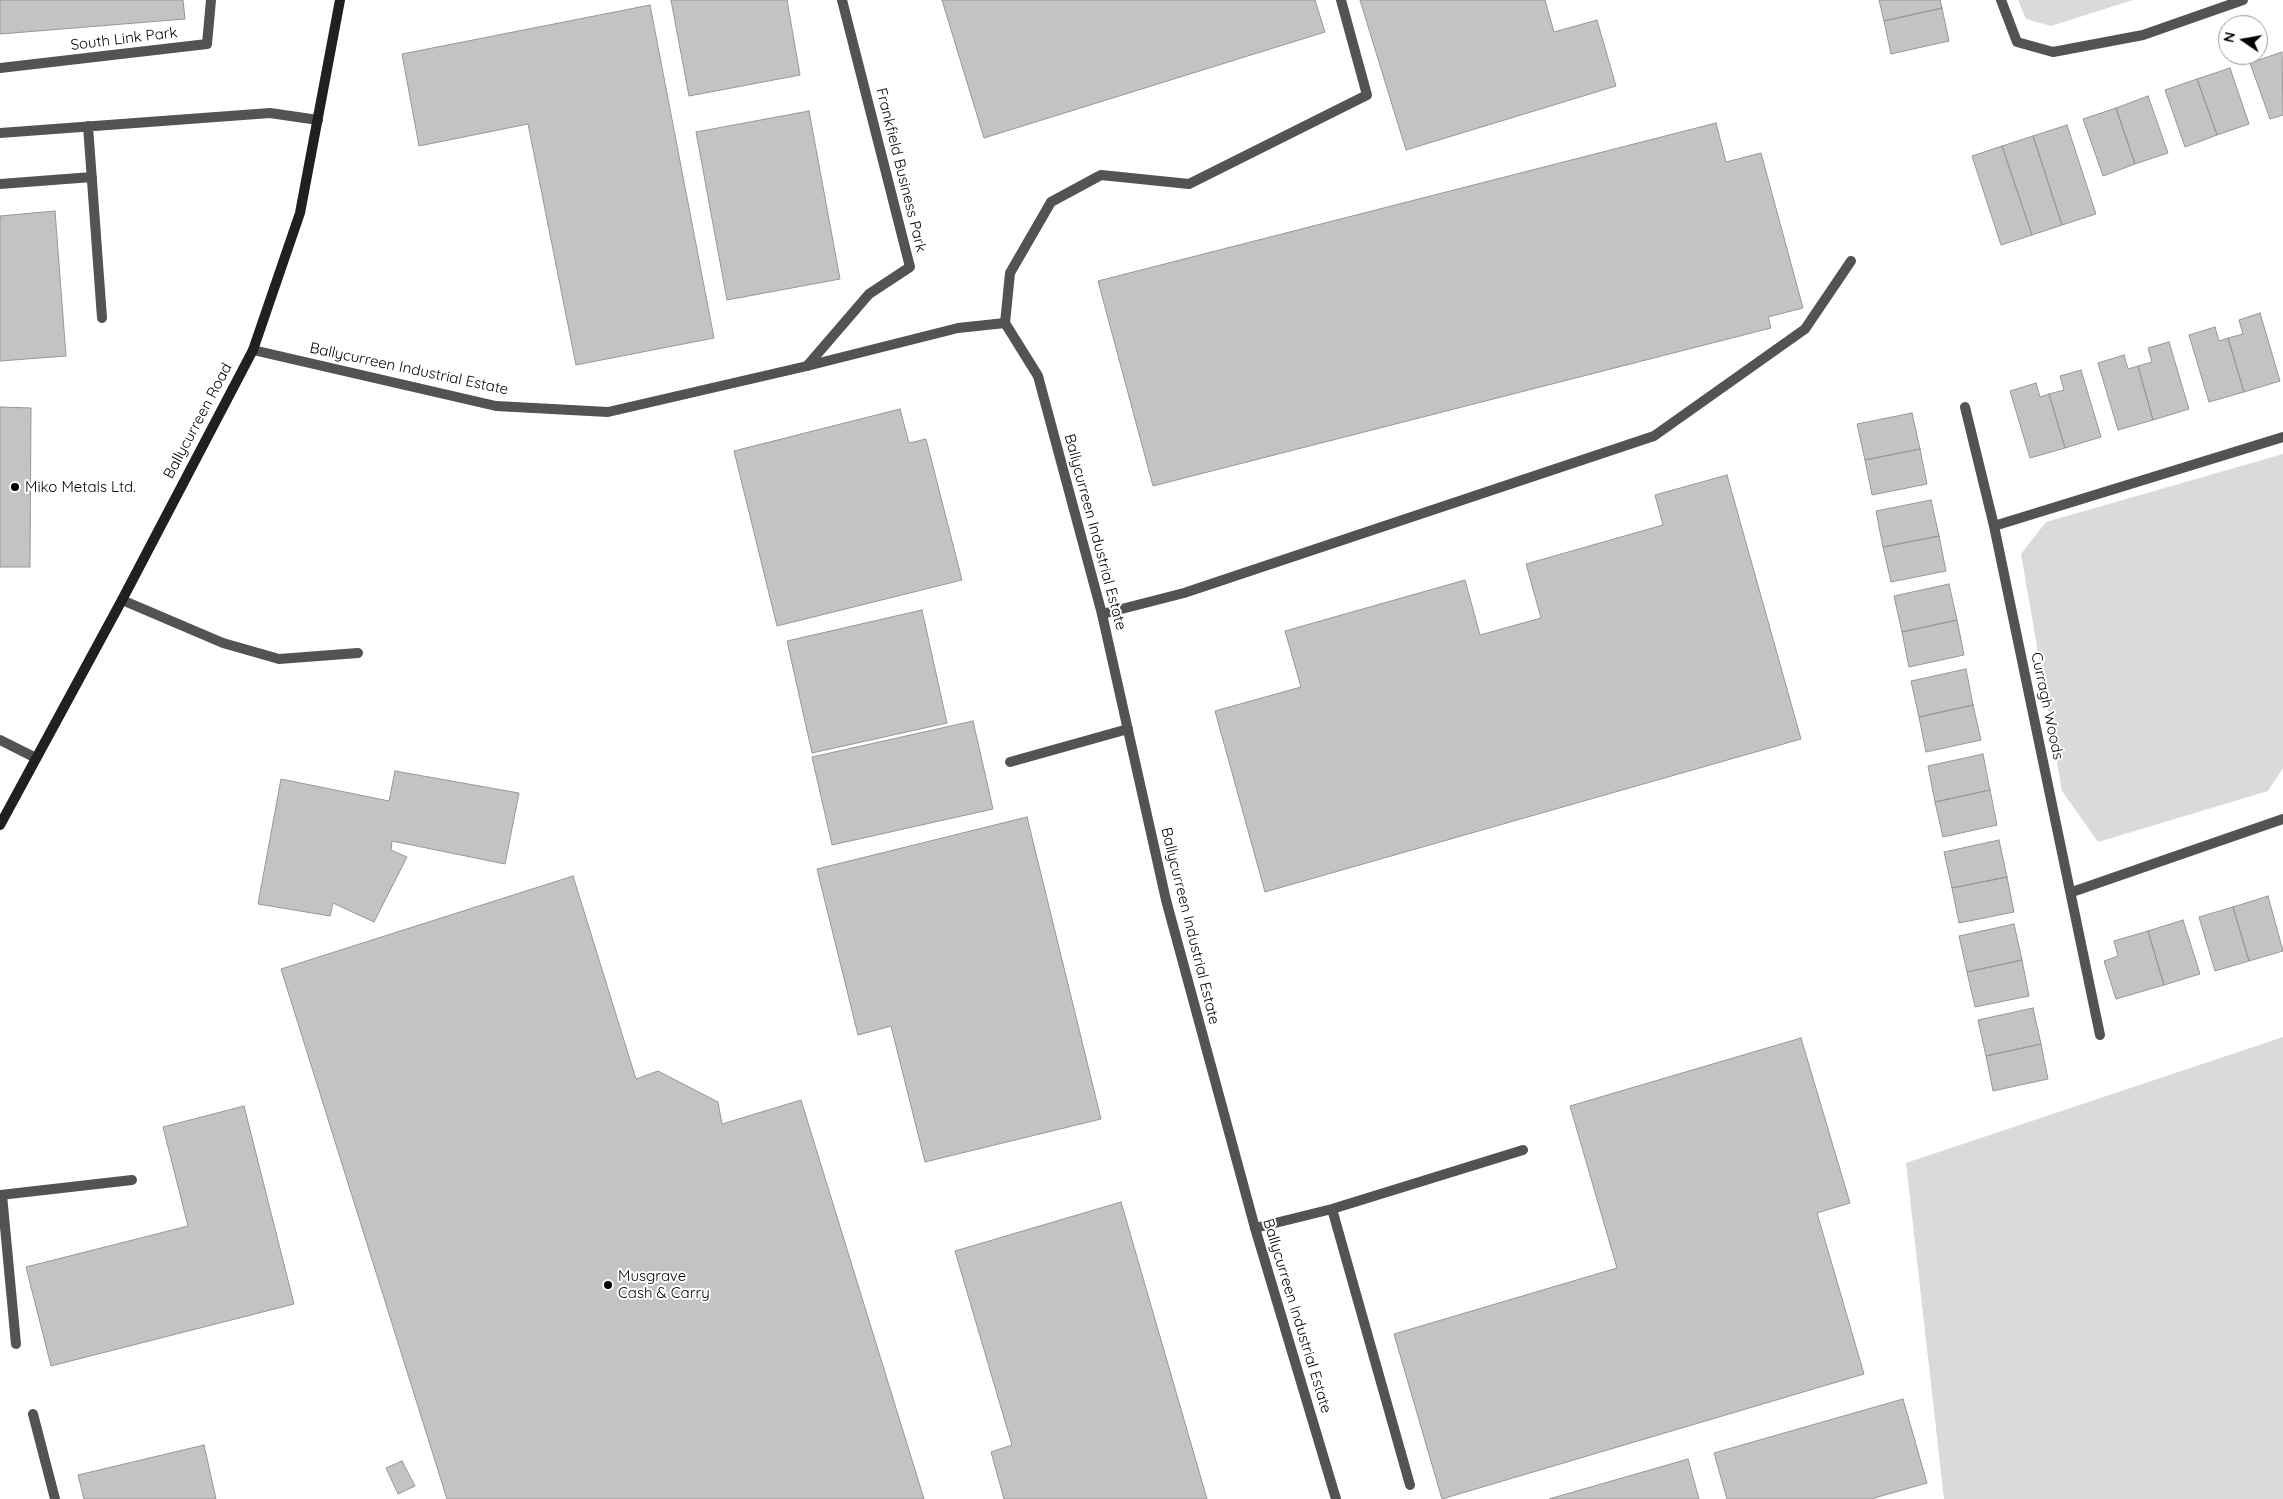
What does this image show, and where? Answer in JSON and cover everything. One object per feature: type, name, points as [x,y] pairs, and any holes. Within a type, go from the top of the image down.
[{"type":"main road","name":"Ballycurreen Road","points":[[0,824],[122,600],[253,350],[300,213],[340,0]]},
{"type":"street","name":"South Link Park","points":[[0,68],[207,44],[211,0]]},
{"type":"street","name":"Frankfield Business Park","points":[[807,366],[869,294],[910,267],[842,0]]},
{"type":"street","points":[[1006,323],[1010,273],[1051,202],[1101,175],[1189,184],[1367,95],[1341,0]]},
{"type":"street","points":[[2001,0],[2017,42],[2053,52],[2143,35],[2243,0]]},
{"type":"street","points":[[0,133],[270,113],[318,120]]},
{"type":"street","points":[[88,126],[102,318]]},
{"type":"street","points":[[0,184],[92,177]]},
{"type":"street","points":[[1102,614],[1184,593],[1654,436],[1805,329],[1851,261]]},
{"type":"street","name":"Ballycurreen Industrial Estate","points":[[253,350],[496,406],[608,412],[807,366],[958,328],[1006,323],[1038,376],[1102,614],[1166,900],[1255,1228],[1336,1499]]},
{"type":"street","name":"Curragh Woods","points":[[1965,407],[1994,526],[2072,892],[2100,1035]]},
{"type":"street","points":[[1994,526],[2283,437]]},
{"type":"street","points":[[122,600],[223,643],[279,659],[358,652]]},
{"type":"street","points":[[1010,762],[1128,729]]},
{"type":"street","points":[[0,740],[36,758]]},
{"type":"street","points":[[2072,892],[2283,820]]},
{"type":"street","points":[[1255,1228],[1332,1208],[1523,1150]]},
{"type":"street","points":[[16,1344],[1,1195],[132,1180]]},
{"type":"street","points":[[1332,1208],[1410,1485]]},
{"type":"street","points":[[33,1414],[55,1499]]},
{"type":"shaded area","points":[[2018,0],[2133,0],[2051,26],[2026,19]]},
{"type":"shaded area","points":[[2283,454],[2283,768],[2268,791],[2098,842],[2062,791],[2021,554],[2046,522]]},
{"type":"shaded area","points":[[2283,1037],[2283,1499],[1944,1499],[1906,1163]]},
{"type":"building","points":[[0,0],[183,0],[185,19],[0,34]]},
{"type":"building","points":[[671,0],[787,0],[800,75],[689,96]]},
{"type":"building","points":[[942,0],[1315,0],[1325,32],[984,138]]},
{"type":"building","points":[[1360,0],[1545,0],[1554,32],[1597,20],[1616,86],[1406,150]]},
{"type":"building","points":[[1879,0],[1940,0],[1942,8],[1884,21]]},
{"type":"building","points":[[650,5],[714,338],[576,365],[528,124],[419,146],[402,54]]},
{"type":"building","points":[[1942,8],[1949,41],[1891,54],[1884,21]]},
{"type":"building","points":[[2282,52],[2283,115],[2270,119],[2251,65],[2268,65],[2268,57]]},
{"type":"building","points":[[2230,68],[2249,124],[2217,135],[2197,79]]},
{"type":"building","points":[[2197,79],[2217,135],[2185,147],[2165,90]]},
{"type":"building","points":[[2148,96],[2168,153],[2135,164],[2116,108]]},
{"type":"building","points":[[2116,108],[2135,164],[2103,176],[2083,119]]},
{"type":"building","points":[[809,111],[840,279],[727,300],[696,132]]},
{"type":"building","points":[[1716,123],[1726,162],[1761,153],[1803,308],[1768,317],[1771,328],[1153,486],[1098,281]]},
{"type":"building","points":[[2067,125],[2096,214],[2062,225],[2033,136]]},
{"type":"building","points":[[2033,136],[2062,225],[2032,235],[2002,146]]},
{"type":"building","points":[[2002,146],[2032,235],[2001,245],[1972,156]]},
{"type":"building","points":[[55,211],[66,356],[0,361],[0,216]]},
{"type":"building","points":[[2260,313],[2280,381],[2244,392],[2228,338],[2243,334],[2239,320]]},
{"type":"building","points":[[2215,327],[2219,341],[2228,338],[2244,392],[2209,402],[2189,335]]},
{"type":"building","points":[[2169,342],[2189,409],[2153,420],[2138,366],[2152,362],[2148,348]]},
{"type":"building","points":[[2124,355],[2128,369],[2138,366],[2153,420],[2118,430],[2098,363]]},
{"type":"building","points":[[2081,370],[2101,437],[2065,448],[2049,394],[2064,390],[2060,376]]},
{"type":"building","points":[[2036,383],[2040,397],[2049,394],[2065,448],[2030,458],[2010,391]]},
{"type":"building","name":"Miko Metals Ltd.","points":[[0,407],[31,408],[30,567],[0,567]]},
{"type":"building","points":[[900,409],[909,443],[926,439],[962,580],[777,626],[734,451]]},
{"type":"building","points":[[1912,413],[1920,449],[1865,460],[1857,424]]},
{"type":"building","points":[[1920,449],[1927,484],[1872,495],[1865,460]]},
{"type":"building","points":[[1727,475],[1801,739],[1265,892],[1215,711],[1301,687],[1285,631],[1465,580],[1480,635],[1541,618],[1526,564],[1663,525],[1655,495]]},
{"type":"building","points":[[1931,500],[1939,536],[1883,547],[1876,511]]},
{"type":"building","points":[[1939,536],[1946,571],[1891,582],[1883,547]]},
{"type":"building","points":[[1949,584],[1957,620],[1902,632],[1894,596]]},
{"type":"building","points":[[922,610],[947,723],[812,753],[787,641]]},
{"type":"building","points":[[1957,620],[1964,655],[1909,667],[1902,632]]},
{"type":"building","points":[[1966,669],[1973,705],[1919,717],[1911,681]]},
{"type":"building","points":[[1973,705],[1981,740],[1926,752],[1919,717]]},
{"type":"building","points":[[973,721],[993,809],[832,845],[812,757]]},
{"type":"building","points":[[1983,754],[1990,790],[1935,802],[1928,766]]},
{"type":"building","points":[[395,771],[519,793],[505,864],[392,841],[391,850],[407,857],[374,922],[333,903],[330,916],[258,904],[281,779],[389,801]]},
{"type":"building","points":[[1990,790],[1997,825],[1943,837],[1935,802]]},
{"type":"building","points":[[1027,817],[1101,1119],[925,1162],[891,1026],[858,1035],[817,869]]},
{"type":"building","points":[[1999,840],[2007,877],[1952,888],[1944,852]]},
{"type":"building","points":[[573,876],[636,1079],[658,1071],[718,1102],[722,1124],[801,1100],[924,1499],[447,1499],[281,969]]},
{"type":"building","points":[[2007,877],[2014,912],[1959,923],[1952,888]]},
{"type":"building","points":[[2268,896],[2283,951],[2249,961],[2233,907]]},
{"type":"building","points":[[2233,907],[2249,961],[2215,971],[2199,917]]},
{"type":"building","points":[[2183,920],[2200,974],[2164,985],[2148,931]]},
{"type":"building","points":[[2014,924],[2022,960],[1967,972],[1959,936]]},
{"type":"building","points":[[2148,931],[2164,985],[2116,999],[2104,961],[2118,956],[2114,941]]},
{"type":"building","points":[[2022,960],[2029,996],[1975,1007],[1967,972]]},
{"type":"building","points":[[2033,1008],[2041,1044],[1986,1056],[1978,1020]]},
{"type":"building","points":[[1801,1038],[1850,1203],[1817,1213],[1864,1374],[1442,1499],[1394,1334],[1617,1268],[1570,1106]]},
{"type":"building","points":[[2041,1044],[2048,1079],[1993,1091],[1986,1056]]},
{"type":"building","points":[[244,1106],[294,1304],[51,1366],[26,1267],[188,1226],[163,1127]]},
{"type":"building","points":[[1121,1202],[1207,1499],[1004,1499],[991,1452],[1012,1445],[955,1251]]},
{"type":"building","points":[[1903,1399],[1927,1483],[1871,1499],[1727,1499],[1714,1453]]},
{"type":"building","points":[[204,1445],[216,1499],[84,1499],[78,1475]]},
{"type":"building","points":[[1688,1459],[1699,1499],[1549,1499]]},
{"type":"building","points":[[402,1461],[415,1486],[398,1494],[386,1468]]},
{"type":"place","name":"Miko Metals Ltd.","points":[[15,487]]},
{"type":"place","name":"Musgrave Cash & Carry","points":[[608,1285]]}]
